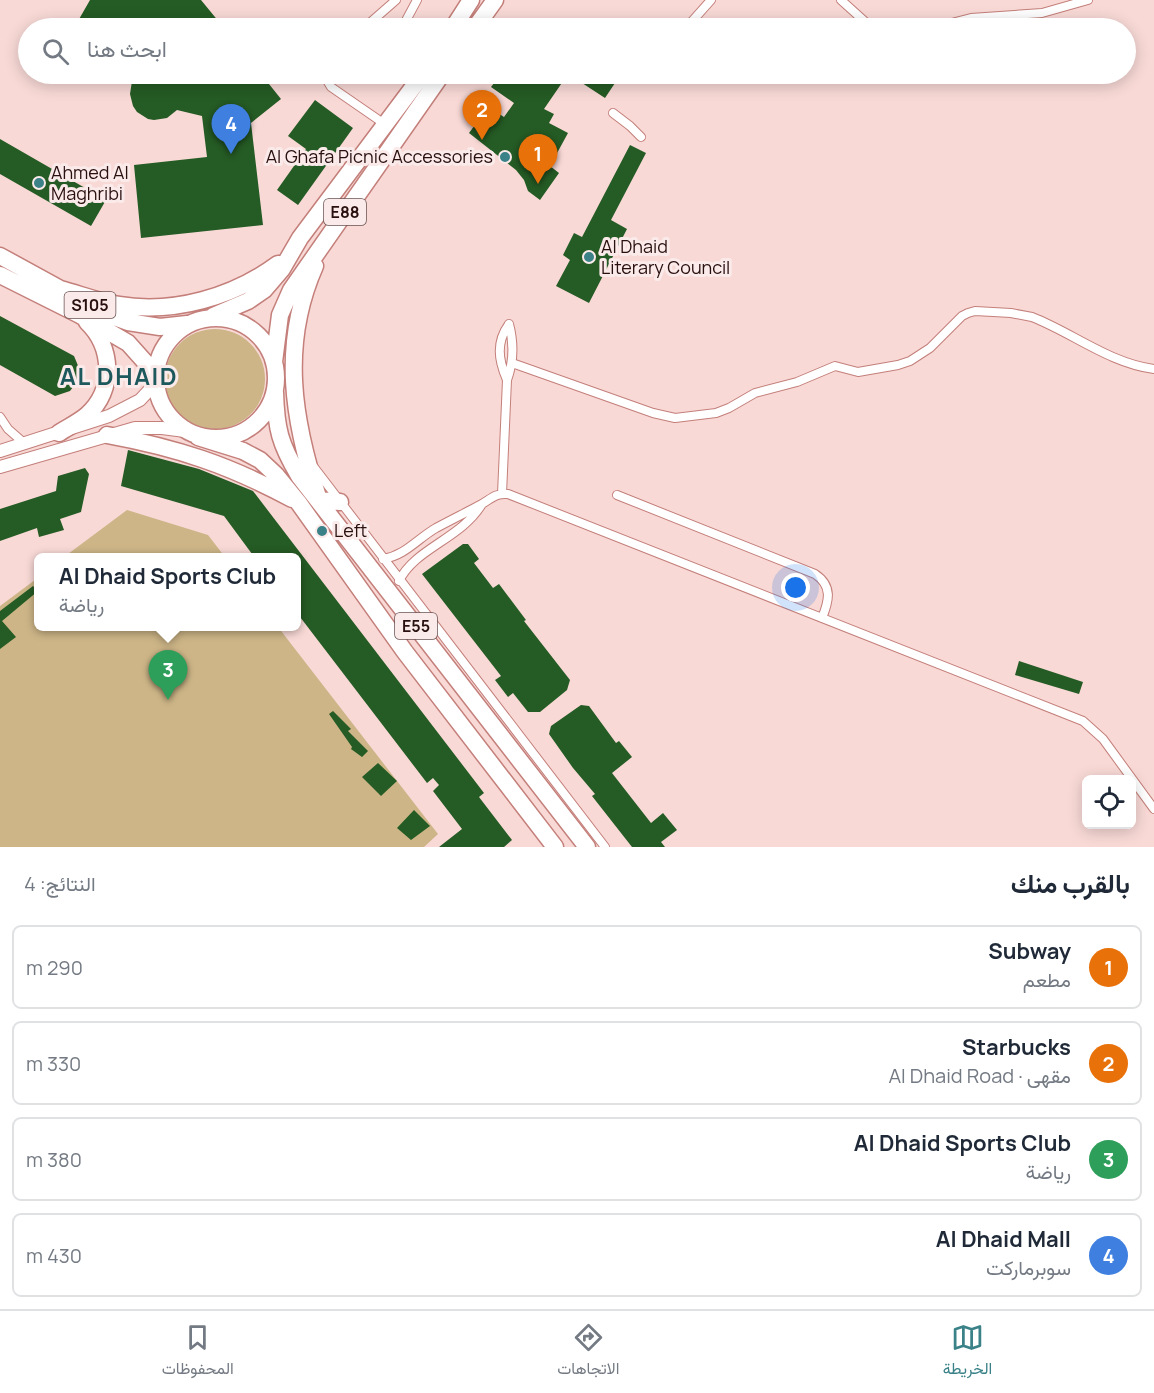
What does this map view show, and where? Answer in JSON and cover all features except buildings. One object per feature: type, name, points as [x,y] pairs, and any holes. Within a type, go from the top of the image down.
[{"type":"highway","points":[[459,18],[471,0]]},
{"type":"highway","points":[[482,18],[495,0]]},
{"type":"highway","name":"E88","points":[[155,384],[160,356],[166,343],[176,332],[188,324],[233,309],[264,290],[282,269],[300,238],[416,84]]},
{"type":"highway","name":"E88","points":[[275,392],[274,363],[280,315],[291,290],[435,84]]},
{"type":"highway","points":[[329,235],[308,281],[299,312],[292,371],[298,429],[320,500],[340,502]]},
{"type":"highway","points":[[60,289],[115,305],[156,308],[184,304],[216,296],[263,274],[278,264],[300,238]]},
{"type":"highway","name":"S105","points":[[0,256],[106,314],[128,322],[160,327],[188,324]]},
{"type":"highway","name":"S105","points":[[0,275],[80,315],[128,343],[145,362],[155,384]]},
{"type":"highway","points":[[59,433],[85,417],[93,409],[103,393],[107,379],[106,356],[100,339],[80,315]]},
{"type":"highway","name":"E88","points":[[209,318],[235,320],[247,326],[260,336],[269,349],[274,363]]},
{"type":"highway","points":[[155,384],[158,398],[174,422],[192,434],[212,439],[226,438],[252,427],[270,405],[275,392]]},
{"type":"highway","name":"E55","points":[[275,392],[276,419],[285,452],[299,476],[320,500],[587,847]]},
{"type":"highway","name":"E55","points":[[192,434],[234,448],[260,460],[276,476],[298,502],[405,652],[555,847]]},
{"type":"highway","points":[[107,435],[169,448],[212,461],[298,502]]},
{"type":"street","points":[[375,18],[396,0]]},
{"type":"street","points":[[407,18],[417,0]]},
{"type":"street","points":[[695,18],[711,0]]},
{"type":"street","points":[[841,0],[861,18]]},
{"type":"street","points":[[971,18],[1042,13],[1088,0]]},
{"type":"street","points":[[329,84],[386,125]]},
{"type":"street","points":[[613,113],[641,137]]},
{"type":"street","points":[[512,363],[653,413],[669,418],[680,417],[723,411],[755,393],[797,382],[835,366],[858,372],[910,361],[930,348],[962,316],[975,311],[1032,317],[1113,357],[1154,369]]},
{"type":"street","points":[[502,494],[507,380],[512,363],[513,339],[509,324],[502,337],[499,352],[501,366],[507,380]]},
{"type":"street","points":[[0,451],[109,416],[140,400],[155,384]]},
{"type":"street","points":[[0,417],[8,429],[24,443]]},
{"type":"street","points":[[0,467],[135,428],[162,428],[192,434]]},
{"type":"street","points":[[305,454],[399,581],[605,847]]},
{"type":"street","points":[[399,581],[406,569],[461,528],[491,496],[502,494],[1083,721],[1103,739],[1154,809]]},
{"type":"street","points":[[617,495],[815,574],[821,578],[828,590],[828,604],[822,618]]},
{"type":"street","points":[[383,559],[402,554],[436,528],[483,504]]},
{"type":"street","points":[[410,548],[418,558]]},
{"type":"shaded area","points":[[215,329],[234,332],[251,343],[262,360],[265,379],[262,398],[251,415],[234,426],[215,429],[196,426],[179,415],[168,398],[165,379],[168,360],[179,343],[196,332]]},
{"type":"shaded area","points":[[127,510],[208,535],[222,553],[69,553]]},
{"type":"shaded area","points":[[34,581],[34,631],[281,631],[438,834],[424,847],[0,847],[0,606]]},
{"type":"place","name":"Starbucks","points":[[482,140]]},
{"type":"place","name":"Al Dhaid Mall","points":[[231,154]]},
{"type":"place","name":"Al Ghafa Picnic Accessories","points":[[505,157]]},
{"type":"place","name":"Ahmed Al Maghribi","points":[[39,183]]},
{"type":"place","name":"Subway","points":[[538,184]]},
{"type":"place","name":"Al Dhaid Literary Council","points":[[589,257]]},
{"type":"place","name":"Left","points":[[322,531]]},
{"type":"place","name":"Al Dhaid Sports Club","points":[[168,700]]},
{"type":"district","name":"AL DHAID","points":[[119,377]]}]
